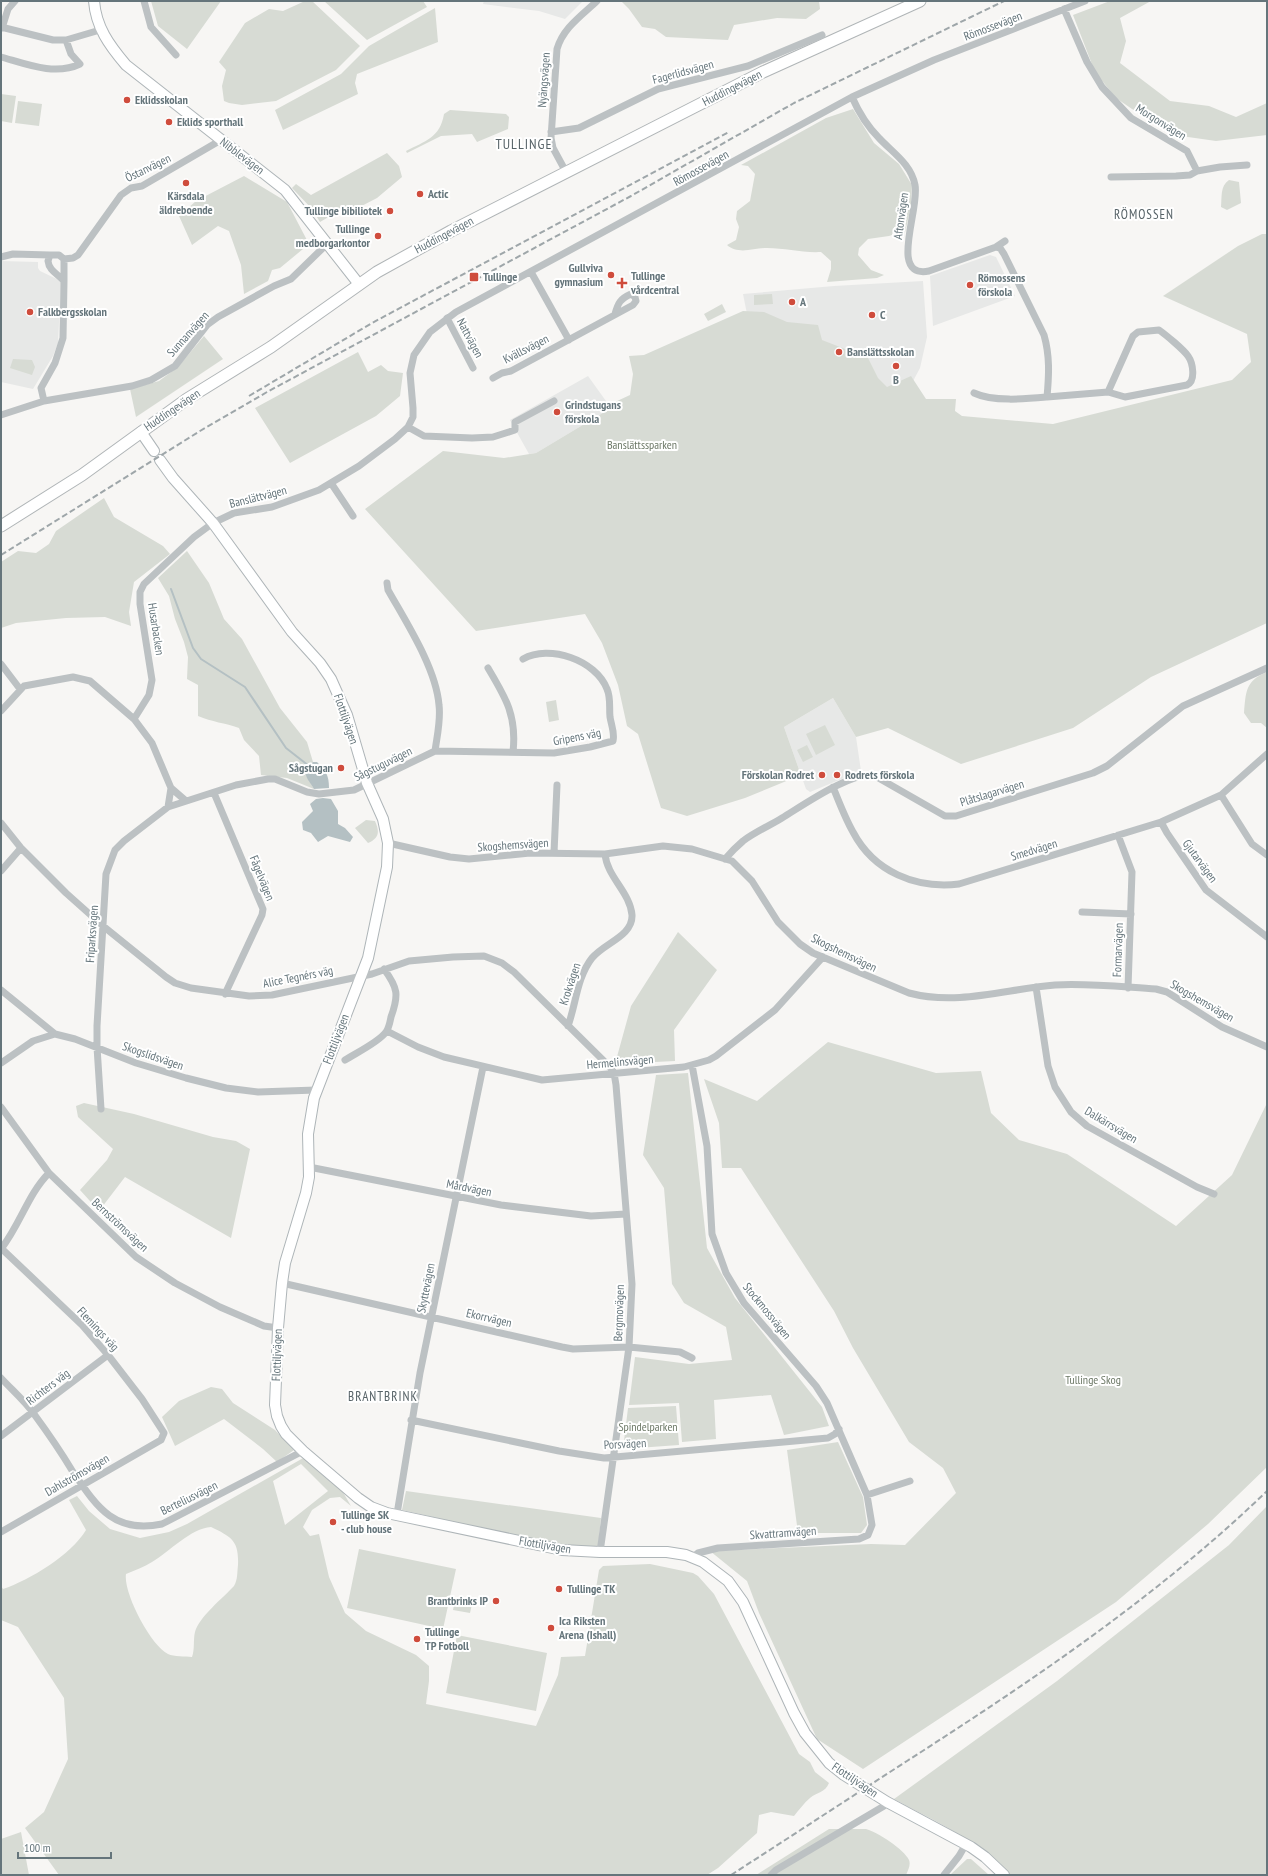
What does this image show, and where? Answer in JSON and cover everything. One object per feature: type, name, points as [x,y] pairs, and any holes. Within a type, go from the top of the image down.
[{"type":"main road","name":"Huddingevägen","points":[[1,526],[82,475],[187,399],[271,347],[358,283],[451,231],[763,72],[920,1]]},
{"type":"street","points":[[15,1],[8,9],[1,27],[39,38],[66,40],[100,30]]},
{"type":"street","name":"Nibblevägen","points":[[94,1],[100,30],[126,64],[285,190],[358,283]]},
{"type":"street","points":[[144,1],[151,27],[176,54]]},
{"type":"street","name":"Nyängsvägen","points":[[566,172],[551,141],[557,49],[560,38],[568,27],[597,1]]},
{"type":"street","name":"Römossevägen","points":[[408,427],[413,416],[414,408],[410,385],[411,362],[424,339],[447,318],[852,97],[934,60],[1085,1]]},
{"type":"street","name":"Morgonvägen","points":[[1064,10],[1087,62],[1102,87],[1131,118],[1187,151],[1198,170]]},
{"type":"street","name":"Fagerlidsvägen","points":[[551,132],[579,128],[658,89],[748,66],[822,35]]},
{"type":"street","points":[[1,57],[33,66],[48,68],[74,67],[80,64],[71,54],[66,40]]},
{"type":"street","name":"Aftonvägen","points":[[852,97],[862,119],[879,139],[906,165],[915,184],[916,200],[907,250],[908,260],[913,269],[920,273],[929,271],[996,247],[1005,241]]},
{"type":"street","name":"Östanvägen","points":[[64,259],[73,258],[78,255],[121,195],[131,188],[142,186],[221,140]]},
{"type":"street","points":[[1110,177],[1190,175],[1198,170],[1247,165]]},
{"type":"street","name":"Sunnanvägen","points":[[1,415],[44,402],[132,386],[151,380],[175,366],[208,325],[218,317],[274,286],[291,279],[327,244]]},
{"type":"street","points":[[996,247],[1000,248],[1004,254],[1044,335],[1050,367],[1047,397]]},
{"type":"street","points":[[1,257],[13,254],[50,255],[59,256],[64,259],[63,338],[55,363],[41,388],[44,402]]},
{"type":"street","points":[[50,255],[48,266],[64,281]]},
{"type":"street","name":"Kvällsvägen","points":[[530,272],[569,340]]},
{"type":"street","name":"Kvällsvägen","points":[[493,378],[502,373],[511,371],[615,314]]},
{"type":"street","name":"Nattvägen","points":[[447,318],[473,368]]},
{"type":"street","points":[[974,393],[983,397],[1029,399],[1108,392],[1125,397],[1187,386],[1190,384],[1193,377],[1188,356],[1158,330],[1138,332],[1133,336],[1108,392]]},
{"type":"street","points":[[408,427],[424,436],[493,438],[515,430],[515,422],[554,401]]},
{"type":"street","name":"Banslättvägen","points":[[213,523],[234,513],[275,506],[332,483],[360,466],[408,427]]},
{"type":"street","name":"Flottiljvägen","points":[[141,432],[173,478],[213,523],[292,632],[328,674],[336,688],[347,715],[367,783],[383,819],[388,843],[387,867],[383,894],[371,948],[316,1090],[308,1134],[309,1167],[306,1193],[285,1263],[278,1328],[275,1404],[276,1416],[286,1434],[303,1451],[371,1507],[547,1547],[600,1552],[667,1552],[693,1557],[710,1566],[728,1581],[743,1602],[794,1713],[816,1748],[844,1775],[887,1802],[966,1844],[985,1857],[1004,1875]]},
{"type":"street","points":[[332,483],[353,516]]},
{"type":"street","name":"Husarbacken","points":[[134,719],[149,695],[152,680],[140,604],[141,588],[159,568],[199,533],[213,523]]},
{"type":"street","points":[[387,583],[388,590],[417,642],[437,692],[439,716],[435,751]]},
{"type":"street","name":"Gripens väg","points":[[435,751],[545,753],[575,750],[613,741],[614,737],[608,692],[596,671],[583,662],[561,656],[533,654],[523,658]]},
{"type":"street","points":[[1,664],[20,689]]},
{"type":"street","points":[[488,668],[504,695],[512,714],[514,722],[513,752]]},
{"type":"street","name":"Plåtslagarvägen","points":[[726,859],[732,850],[744,840],[833,787],[868,774],[875,776],[934,812],[944,816],[956,816],[1093,773],[1106,766],[1183,706],[1267,668]]},
{"type":"street","points":[[1,710],[20,689],[32,684],[65,678],[84,678],[94,683],[134,719],[152,743],[171,788],[186,801]]},
{"type":"street","name":"Sågstuguvägen","points":[[186,801],[236,785],[268,779],[275,780],[307,792],[319,794],[354,790],[435,751]]},
{"type":"street","name":"Smedvägen","points":[[833,787],[853,834],[886,869],[906,879],[924,884],[959,884],[1161,822],[1221,794],[1267,754]]},
{"type":"street","points":[[554,853],[557,785]]},
{"type":"street","points":[[168,807],[171,788]]},
{"type":"street","name":"Fågelvägen","points":[[214,793],[263,909],[262,915],[226,994]]},
{"type":"street","points":[[1221,794],[1252,844],[1267,855]]},
{"type":"street","name":"Friparksvägen","points":[[101,1109],[97,1047],[106,874],[115,850],[124,841],[168,807],[186,801]]},
{"type":"street","name":"Gjutarvägen","points":[[1161,822],[1206,890],[1267,937]]},
{"type":"street","name":"Alice Tegnérs väg","points":[[1,823],[21,848],[66,893],[103,926],[176,983],[191,988],[226,994],[249,996],[272,995],[361,976],[409,961],[428,958],[484,956],[493,959],[514,972],[614,1073]]},
{"type":"street","name":"Formarvägen","points":[[1118,835],[1132,872],[1128,988]]},
{"type":"street","name":"Skogshemsvägen","points":[[388,843],[450,857],[470,859],[486,859],[517,853],[605,854],[663,846],[692,850],[732,861],[752,881],[778,922],[800,944],[823,957],[886,985],[921,996],[957,999],[1056,985],[1156,989],[1167,992],[1222,1026],[1267,1047]]},
{"type":"street","points":[[1,871],[21,848]]},
{"type":"street","name":"Krokvägen","points":[[568,1026],[585,968],[600,948],[624,933],[631,924],[632,919],[630,905],[611,872],[606,861],[605,854]]},
{"type":"street","name":"Formarvägen","points":[[1082,912],[1131,914]]},
{"type":"street","name":"Hermelinsvägen","points":[[387,1031],[418,1047],[438,1054],[483,1067],[542,1080],[692,1065],[709,1060],[716,1056],[775,1010],[823,957]]},
{"type":"street","points":[[345,1060],[387,1031],[396,1006],[397,995],[396,987],[384,969]]},
{"type":"street","name":"Dalkärrsvägen","points":[[1036,987],[1048,1066],[1055,1086],[1071,1112],[1080,1121],[1096,1132],[1197,1187],[1214,1194]]},
{"type":"street","name":"Skogslidsvägen","points":[[1,990],[56,1034],[97,1047],[142,1065],[226,1088],[258,1092],[316,1090]]},
{"type":"street","points":[[1,1063],[34,1041],[56,1034]]},
{"type":"street","name":"Stockmossvägen","points":[[692,1065],[707,1146],[712,1234],[726,1273],[744,1303],[816,1386],[827,1403],[867,1495],[872,1528]]},
{"type":"street","name":"Skyttevägen","points":[[397,1514],[411,1420],[483,1067]]},
{"type":"street","name":"Bergmovägen","points":[[600,1552],[628,1347],[632,1284],[614,1073]]},
{"type":"street","name":"Bernströmsvägen","points":[[1,1107],[49,1173],[136,1257],[175,1283],[220,1307],[258,1323],[278,1328]]},
{"type":"street","name":"Mårdvägen","points":[[309,1167],[501,1205],[591,1216],[626,1214]]},
{"type":"street","points":[[1,1248],[16,1228],[37,1187],[49,1173]]},
{"type":"street","name":"Flemings väg","points":[[1,1248],[82,1325],[108,1355],[154,1416],[164,1433],[164,1436]]},
{"type":"street","name":"Ekorrvägen","points":[[282,1283],[573,1349],[628,1347],[680,1352],[692,1358]]},
{"type":"street","name":"Richters väg","points":[[1,1436],[108,1355]]},
{"type":"street","name":"Berteliusvägen","points":[[1,1378],[33,1412],[81,1485],[96,1504],[115,1520],[134,1525],[151,1526],[162,1524],[303,1451]]},
{"type":"street","name":"Porsvägen","points":[[411,1420],[559,1451],[614,1458],[828,1438],[835,1434],[839,1429]]},
{"type":"street","name":"Dahlströmsvägen","points":[[1,1532],[161,1440],[164,1436]]},
{"type":"street","points":[[867,1495],[910,1481]]},
{"type":"street","name":"Skvattramvägen","points":[[693,1557],[698,1553],[718,1548],[859,1539],[868,1535],[872,1528]]},
{"type":"street","points":[[771,1875],[776,1870],[881,1808],[887,1802]]},
{"type":"street","points":[[944,1875],[959,1856],[966,1844]]},
{"type":"shaded area","points":[[484,1],[583,1],[565,19],[539,11],[483,4]]},
{"type":"shaded area","points":[[990,255],[996,257],[1015,296],[933,326],[930,276]]},
{"type":"shaded area","name":"Falkbergsskolan","points":[[1,261],[38,262],[38,268],[40,271],[61,281],[58,343],[53,356],[33,389],[1,382]]},
{"type":"shaded area","name":"Banslättsskolan","points":[[923,281],[927,337],[920,368],[912,383],[773,444],[743,294],[834,286]]},
{"type":"shaded area","points":[[588,376],[611,408],[536,453],[529,454],[510,420]]},
{"type":"shaded area","points":[[833,698],[856,737],[861,771],[810,792],[806,789],[784,727]]},
{"type":"shaded area","points":[[313,762],[317,762],[325,771],[328,776],[329,788],[314,789],[309,781],[306,772]]},
{"type":"shaded area","points":[[316,799],[331,799],[338,811],[338,824],[345,828],[353,837],[350,842],[328,836],[318,842],[311,833],[303,830],[302,822],[313,811],[310,804]]},
{"type":"green space","points":[[151,1],[221,1],[187,49],[158,26]]},
{"type":"green space","points":[[305,1],[312,1],[360,46],[336,70],[276,101],[242,105],[224,101],[222,86],[226,70],[219,62],[245,23],[269,9],[283,11]]},
{"type":"green space","points":[[324,1],[423,1],[427,7],[367,40]]},
{"type":"green space","points":[[621,1],[819,1],[820,9],[806,19],[777,18],[734,25],[728,40],[666,37],[655,29],[642,27]]},
{"type":"green space","points":[[1110,1],[1151,1],[1120,18],[1126,41],[1120,63],[1170,101],[1209,106],[1236,117],[1267,103],[1267,135],[1216,141],[1181,136],[1132,109],[1116,98],[1095,72],[1073,15]]},
{"type":"green space","points":[[435,8],[438,42],[357,74],[355,83],[358,94],[283,130],[275,110],[341,74],[369,46]]},
{"type":"green space","points":[[1,94],[16,96],[12,123],[1,121]]},
{"type":"green space","points":[[18,101],[42,104],[39,126],[15,123]]},
{"type":"green space","points":[[853,109],[874,143],[899,164],[912,185],[911,206],[904,237],[904,232],[897,229],[893,230],[892,235],[868,239],[859,248],[858,255],[871,270],[884,275],[877,278],[827,282],[831,269],[831,261],[821,252],[767,248],[736,250],[727,245],[736,240],[739,227],[736,219],[737,211],[750,201],[755,174],[748,166],[741,165],[826,118]]},
{"type":"green space","points":[[450,110],[506,114],[509,117],[508,129],[477,142],[472,134],[441,136],[407,153],[406,151],[431,138],[435,134],[442,122],[444,114]]},
{"type":"green space","points":[[387,153],[399,166],[402,177],[377,198],[352,211],[344,208],[320,222],[312,209],[292,188],[296,184],[311,195]]},
{"type":"green space","points":[[244,176],[287,202],[309,244],[280,268],[272,270],[268,281],[244,294],[241,265],[229,231],[218,226],[192,245],[179,216],[196,201]]},
{"type":"green space","points":[[1229,180],[1239,182],[1241,203],[1227,210],[1221,207],[1224,185]]},
{"type":"green space","name":"Banslättssparken","points":[[1262,234],[1267,234],[1267,623],[1151,677],[1073,728],[961,764],[888,728],[856,737],[833,698],[784,727],[801,775],[745,798],[687,816],[661,808],[638,734],[627,726],[618,685],[602,643],[585,614],[476,631],[365,509],[443,451],[504,458],[536,453],[611,408],[615,402],[630,395],[633,374],[629,356],[644,355],[743,311],[764,312],[787,322],[818,325],[822,340],[868,358],[878,378],[887,387],[911,376],[926,399],[956,399],[955,411],[962,416],[1053,424],[1232,380],[1251,362],[1247,334],[1163,296],[1238,246]]},
{"type":"green space","points":[[772,294],[773,304],[754,305],[754,295]]},
{"type":"green space","points":[[722,304],[726,312],[708,321],[704,314]]},
{"type":"green space","points":[[204,336],[223,359],[136,417],[130,389],[159,381],[178,367]]},
{"type":"green space","points":[[358,352],[368,372],[381,365],[388,371],[403,373],[400,396],[376,416],[290,463],[255,408]]},
{"type":"green space","points":[[13,359],[32,360],[35,367],[32,375],[10,368]]},
{"type":"green space","points":[[104,498],[114,517],[163,546],[170,554],[134,582],[129,612],[131,626],[105,617],[66,618],[16,623],[1,628],[1,562],[18,551],[36,553],[49,544],[56,531]]},
{"type":"green space","points":[[187,551],[209,583],[224,619],[242,639],[280,708],[307,742],[313,762],[305,773],[314,789],[287,778],[261,775],[259,756],[244,740],[239,728],[198,716],[198,685],[187,679],[188,657],[184,642],[175,619],[169,596],[158,578]]},
{"type":"green space","points":[[1267,672],[1267,728],[1261,723],[1251,723],[1244,713],[1245,699],[1248,688],[1254,679]]},
{"type":"green space","points":[[556,700],[559,720],[549,722],[546,702]]},
{"type":"green space","points":[[825,725],[835,745],[816,755],[806,734]]},
{"type":"green space","points":[[807,745],[813,757],[803,762],[797,750]]},
{"type":"green space","points":[[366,820],[375,821],[378,828],[378,834],[376,837],[368,843],[355,828]]},
{"type":"green space","points":[[678,932],[717,970],[674,1030],[675,1061],[615,1064],[631,1006]]},
{"type":"green space","name":"Tullinge Skog","points":[[828,1042],[936,1073],[981,1071],[991,1113],[1019,1140],[1067,1154],[1176,1226],[1232,1175],[1267,1103],[1267,1467],[1208,1524],[1116,1602],[863,1769],[817,1739],[759,1613],[747,1581],[710,1551],[871,1544],[905,1545],[956,1493],[943,1468],[909,1442],[853,1348],[834,1311],[741,1168],[722,1168],[719,1123],[704,1079],[757,1101]]},
{"type":"green space","points":[[688,1073],[707,1248],[735,1298],[822,1407],[829,1426],[784,1435],[771,1395],[714,1400],[716,1439],[682,1442],[679,1403],[629,1405],[635,1357],[689,1364],[732,1360],[726,1327],[684,1303],[672,1284],[664,1188],[643,1155],[656,1075]]},
{"type":"green space","points":[[84,1103],[134,1114],[213,1137],[236,1141],[250,1149],[231,1238],[125,1177],[99,1211],[80,1190],[107,1160],[113,1149],[78,1117],[76,1106]]},
{"type":"green space","points":[[211,1387],[222,1389],[233,1403],[275,1430],[294,1450],[277,1462],[263,1449],[224,1419],[175,1446],[162,1417],[179,1401]]},
{"type":"green space","name":"Spindelparken","points":[[676,1406],[679,1445],[623,1449],[628,1408]]},
{"type":"green space","points":[[838,1442],[863,1497],[867,1525],[861,1533],[798,1533],[787,1450]]},
{"type":"green space","points":[[305,1457],[340,1487],[351,1506],[340,1497],[330,1498],[312,1510],[303,1527],[310,1536],[319,1534],[329,1577],[345,1613],[366,1631],[416,1655],[429,1666],[426,1704],[536,1726],[558,1675],[561,1657],[585,1656],[599,1570],[603,1566],[650,1564],[693,1573],[698,1576],[714,1594],[799,1754],[810,1762],[815,1772],[829,1783],[823,1791],[808,1800],[794,1816],[771,1812],[759,1815],[757,1833],[718,1868],[707,1875],[59,1875],[25,1828],[44,1812],[68,1759],[64,1698],[18,1627],[1,1620],[1,1586],[3,1589],[14,1585],[49,1566],[79,1539],[86,1530],[69,1500],[77,1496],[89,1511],[110,1529],[140,1538],[169,1532],[187,1524]],"holes":[[[301,1464],[328,1491],[285,1525],[273,1481]],[[211,1527],[229,1537],[235,1545],[238,1557],[236,1581],[234,1586],[206,1614],[197,1626],[194,1635],[192,1657],[170,1655],[161,1649],[146,1630],[133,1606],[126,1583],[126,1574],[159,1558],[180,1541],[196,1531]]]},
{"type":"green space","points":[[406,1491],[601,1518],[598,1548],[562,1546],[402,1510]]},
{"type":"green space","points":[[1267,1506],[1267,1875],[1008,1875],[984,1851],[970,1841],[940,1823],[894,1799],[1057,1681],[1229,1545]]},
{"type":"green space","points":[[359,1549],[456,1569],[443,1629],[347,1608]]},
{"type":"green space","points":[[455,1600],[472,1604],[470,1613],[453,1610]]},
{"type":"green space","points":[[457,1635],[547,1653],[536,1711],[446,1693]]},
{"type":"green space","points":[[829,1829],[866,1829],[883,1837],[902,1851],[909,1860],[910,1862],[906,1875],[756,1875]]},
{"type":"green space","points":[[21,1832],[29,1875],[1,1875],[1,1839]]},
{"type":"green space","points":[[967,1859],[971,1859],[989,1875],[950,1875]]},
{"type":"waterway","points":[[171,589],[193,648],[201,659],[245,687],[286,748],[309,766]]},
{"type":"railway","points":[[1,555],[200,431],[267,392],[631,196],[794,103],[1004,1]]},
{"type":"railway","points":[[249,396],[372,323],[729,132]]},
{"type":"railway","points":[[731,1875],[1048,1668],[1182,1566],[1267,1491]]},
{"type":"place","name":"Eklidsskolan","points":[[127,100]]},
{"type":"place","name":"Eklids sporthall","points":[[169,122]]},
{"type":"place","name":"Kärsdala äldreboende","points":[[186,183]]},
{"type":"place","name":"Actic","points":[[420,194]]},
{"type":"place","name":"Tullinge bibiliotek","points":[[390,211]]},
{"type":"place","name":"Tullinge medborgarkontor","points":[[378,236]]},
{"type":"place","name":"Gullviva gymnasium","points":[[611,275]]},
{"type":"place","name":"Tullinge","points":[[474,277]]},
{"type":"place","name":"Tullinge vårdcentral","points":[[622,283]]},
{"type":"place","name":"Römossens förskola","points":[[970,285]]},
{"type":"place","name":"A","points":[[792,302]]},
{"type":"place","name":"Falkbergsskolan","points":[[30,312]]},
{"type":"place","name":"C","points":[[872,315]]},
{"type":"place","name":"Banslättsskolan","points":[[839,352]]},
{"type":"place","name":"B","points":[[896,366]]},
{"type":"place","name":"Grindstugans förskola","points":[[557,412]]},
{"type":"place","name":"Sågstugan","points":[[341,768]]},
{"type":"place","name":"Förskolan Rodret","points":[[822,775]]},
{"type":"place","name":"Rodrets förskola","points":[[837,775]]},
{"type":"place","name":"Tullinge SK - club house","points":[[333,1522]]},
{"type":"place","name":"Tullinge TK","points":[[559,1589]]},
{"type":"place","name":"Brantbrinks IP","points":[[496,1601]]},
{"type":"place","name":"Ica Riksten Arena (Ishall)","points":[[551,1628]]},
{"type":"place","name":"Tullinge TP Fotboll","points":[[417,1639]]},
{"type":"district","name":"TULLINGE","points":[[524,144]]},
{"type":"district","name":"RÖMOSSEN","points":[[1144,214]]},
{"type":"district","name":"BRANTBRINK","points":[[383,1396]]}]
